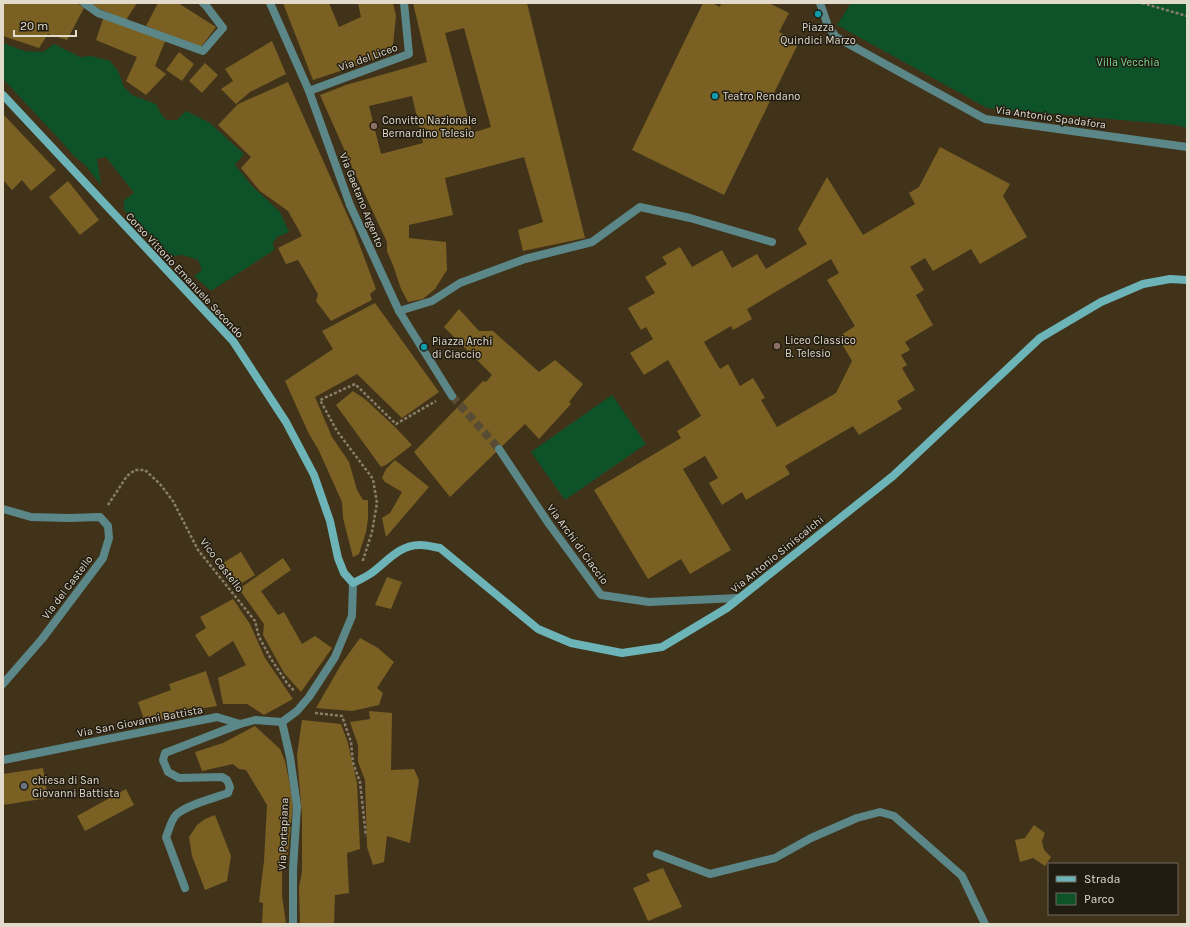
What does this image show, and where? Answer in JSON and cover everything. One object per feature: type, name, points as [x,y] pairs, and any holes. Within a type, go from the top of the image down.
[{"type":"street","points":[[84,3],[98,13],[203,51],[223,28],[207,7],[202,3]]},
{"type":"street","name":"Via Gaetano Argento","points":[[270,3],[309,90],[350,205],[399,311],[452,396]]},
{"type":"street","name":"Via del Liceo","points":[[309,90],[409,54],[404,3]]},
{"type":"street","name":"Via Antonio Spadafora","points":[[820,3],[828,26],[836,37],[985,119],[1187,148]]},
{"type":"street","name":"Corso Vittorio Emanuele Secondo","points":[[3,94],[233,341],[286,422],[314,475],[330,521],[338,558],[344,573],[353,583]]},
{"type":"street","points":[[399,311],[432,301],[460,283],[525,258],[592,242],[640,207],[690,218],[772,242]]},
{"type":"street","name":"Via Antonio Siniscalchi","points":[[353,583],[370,574],[394,553],[408,546],[420,545],[440,548],[538,628],[571,643],[622,653],[662,647],[727,608],[893,476],[1040,338],[1101,302],[1143,284],[1170,279],[1187,280]]},
{"type":"street","name":"Via Archi di Ciaccio","points":[[499,449],[549,524],[601,595],[649,602],[740,598]]},
{"type":"street","points":[[3,509],[31,517],[100,517]]},
{"type":"street","name":"Via del Castello","points":[[3,684],[42,639],[103,558],[109,538],[108,526],[100,517]]},
{"type":"street","points":[[282,722],[297,710],[309,697],[335,657],[352,616],[353,583]]},
{"type":"street","name":"Via San Giovanni Battista","points":[[3,760],[216,717],[240,724],[255,720],[282,722]]},
{"type":"street","name":"Via Portapiana","points":[[282,722],[290,757],[297,806],[293,870],[293,924]]},
{"type":"street","points":[[185,888],[166,837],[170,827],[177,814],[191,806],[228,793],[230,787],[227,780],[222,777],[179,778],[168,772],[163,760],[165,754],[240,724]]},
{"type":"street","points":[[657,854],[710,874],[775,858],[811,838],[857,818],[880,812],[894,816],[962,876],[985,924]]},
{"type":"path","points":[[1142,3],[1187,16]]},
{"type":"path","points":[[370,574],[363,560],[372,532],[377,504],[373,478],[337,431],[320,400],[355,384],[396,424],[436,401]]},
{"type":"path","name":"Vico Castello","points":[[100,517],[127,476],[135,470],[145,470],[160,484],[173,501],[198,550],[255,621],[259,637],[271,660],[287,683],[300,697],[297,710]]},
{"type":"path","points":[[297,710],[342,716],[351,742],[353,763],[360,782],[366,836]]},
{"type":"green space","name":"Villa Vecchia","points":[[851,3],[1187,3],[1187,128],[1176,125],[987,108],[837,25]]},
{"type":"green space","points":[[3,43],[24,51],[43,52],[54,44],[80,57],[91,56],[110,61],[118,71],[124,87],[132,95],[156,104],[166,120],[177,120],[186,111],[210,123],[244,154],[235,165],[252,186],[280,212],[289,232],[277,237],[273,243],[274,250],[211,291],[194,276],[202,270],[198,260],[183,255],[172,256],[124,210],[124,200],[134,193],[106,157],[97,159],[101,185],[86,166],[73,155],[3,79]]},
{"type":"green space","points":[[612,395],[646,444],[565,500],[531,452]]},
{"type":"building","points":[[3,3],[77,3],[84,8],[67,40],[48,34],[39,48],[3,36]]},
{"type":"building","points":[[90,3],[137,3],[126,20],[93,6]]},
{"type":"building","points":[[158,3],[178,3],[216,27],[201,47],[146,26]]},
{"type":"building","points":[[283,3],[329,3],[339,27],[361,17],[358,3],[393,3],[396,16],[392,54],[313,80]]},
{"type":"building","points":[[413,3],[527,3],[585,238],[523,251],[518,230],[543,222],[524,157],[445,178],[453,215],[409,225],[409,238],[446,242],[447,270],[435,289],[423,299],[408,302],[401,289],[387,251],[387,242],[320,95],[346,85],[427,62]],"holes":[[[464,28],[491,127],[472,133],[445,33]],[[412,96],[423,143],[381,154],[369,106]]]},
{"type":"building","name":"Teatro Rendano","points":[[703,3],[712,3],[720,7],[721,3],[769,3],[789,13],[779,32],[799,42],[724,195],[632,150]]},
{"type":"building","points":[[103,19],[166,39],[155,66],[166,74],[146,95],[126,81],[137,57],[96,40]]},
{"type":"building","points":[[272,41],[286,74],[250,92],[236,104],[221,89],[233,81],[225,69]]},
{"type":"building","points":[[179,52],[194,64],[182,81],[166,70]]},
{"type":"building","points":[[205,63],[218,75],[202,93],[189,81]]},
{"type":"building","points":[[288,82],[354,230],[376,289],[370,294],[372,300],[331,321],[316,301],[318,294],[298,260],[286,264],[278,248],[302,236],[288,211],[260,191],[241,168],[251,157],[218,125],[238,104]]},
{"type":"building","points":[[3,114],[56,170],[31,191],[22,180],[12,190],[3,180]]},
{"type":"building","points":[[940,147],[1010,184],[1003,196],[1027,237],[980,264],[971,249],[933,271],[925,258],[910,267],[924,290],[916,295],[933,325],[905,342],[910,350],[901,355],[907,365],[902,368],[915,390],[897,401],[902,409],[859,435],[853,426],[785,466],[790,474],[746,500],[742,492],[722,505],[709,483],[718,478],[705,456],[683,469],[731,550],[690,574],[681,559],[648,579],[594,490],[681,438],[677,431],[701,416],[668,360],[644,375],[630,353],[653,339],[646,327],[641,330],[628,308],[655,293],[645,277],[667,264],[662,257],[680,247],[692,267],[722,250],[732,268],[757,254],[766,269],[807,244],[798,229],[827,177],[863,235],[915,204],[909,193],[919,187]],"holes":[[[831,259],[839,273],[827,280],[855,326],[838,337],[852,361],[836,393],[777,427],[761,400],[765,398],[753,378],[740,386],[728,364],[720,369],[704,342],[731,326],[733,330],[752,319],[747,309]]]},
{"type":"building","points":[[68,181],[99,220],[80,235],[49,197]]},
{"type":"building","points":[[375,303],[439,392],[402,418],[357,374],[315,397],[332,437],[349,462],[357,490],[363,500],[368,500],[366,532],[359,554],[353,557],[343,518],[342,502],[285,381],[333,349],[322,331]]},
{"type":"building","points":[[459,309],[479,331],[493,331],[539,372],[555,360],[583,384],[569,402],[571,404],[539,439],[525,424],[450,497],[414,452],[483,381],[486,382],[492,375],[444,327]]},
{"type":"building","points":[[353,391],[366,400],[412,445],[386,465],[381,467],[336,405]]},
{"type":"building","points":[[395,460],[429,487],[386,537],[382,518],[390,513],[402,492],[385,482],[382,478],[386,469]]},
{"type":"building","points":[[241,552],[255,575],[237,586],[223,563]]},
{"type":"building","points":[[283,558],[291,570],[261,591],[278,615],[284,612],[302,644],[315,636],[332,648],[301,692],[284,673],[263,635],[264,624],[239,589]]},
{"type":"building","points":[[387,577],[402,582],[391,609],[375,605]]},
{"type":"building","points":[[233,599],[250,624],[265,658],[293,699],[264,715],[247,704],[223,704],[218,678],[246,665],[233,641],[209,657],[195,635],[206,628],[200,617]]},
{"type":"building","points":[[360,638],[378,648],[394,662],[377,688],[383,693],[379,705],[352,711],[316,708],[342,663]]},
{"type":"building","points":[[206,671],[217,706],[185,711],[146,725],[138,702],[171,690],[169,684]]},
{"type":"building","points":[[369,711],[392,713],[391,770],[414,769],[419,780],[410,843],[387,836],[384,862],[373,865],[367,847],[365,780],[358,762],[358,745],[350,722],[370,719]]},
{"type":"building","points":[[302,720],[341,724],[348,743],[357,783],[360,849],[347,853],[349,893],[335,895],[334,924],[300,924],[299,887],[302,872],[302,816],[297,755]]},
{"type":"building","points":[[255,726],[280,749],[285,761],[293,805],[287,861],[282,861],[282,895],[286,924],[262,924],[263,903],[259,902],[264,861],[267,805],[246,770],[239,769],[233,764],[202,771],[195,752],[223,743]]},
{"type":"building","name":"chiesa di San Giovanni Battista","points":[[43,768],[48,798],[3,805],[3,774]]},
{"type":"building","points":[[126,789],[134,805],[85,831],[77,816]]},
{"type":"building","points":[[215,815],[231,856],[227,881],[205,890],[192,856],[189,837],[197,825],[205,819]]},
{"type":"building","points":[[1034,825],[1045,833],[1042,841],[1044,850],[1051,857],[1045,866],[1033,858],[1020,862],[1015,840],[1025,838]]},
{"type":"building","points":[[663,868],[682,907],[648,921],[633,888],[650,881],[646,874]]},
{"type":"tunnel","points":[[452,396],[499,449]]},
{"type":"place","name":"Piazza Quindici Marzo","points":[[818,14]]},
{"type":"place","name":"Teatro Rendano","points":[[715,96]]},
{"type":"place","name":"Convitto Nazionale Bernardino Telesio","points":[[374,126]]},
{"type":"place","name":"Liceo Classico B. Telesio","points":[[777,346]]},
{"type":"place","name":"Piazza Archi di Ciaccio","points":[[424,347]]},
{"type":"place","name":"chiesa di San Giovanni Battista","points":[[24,786]]}]
